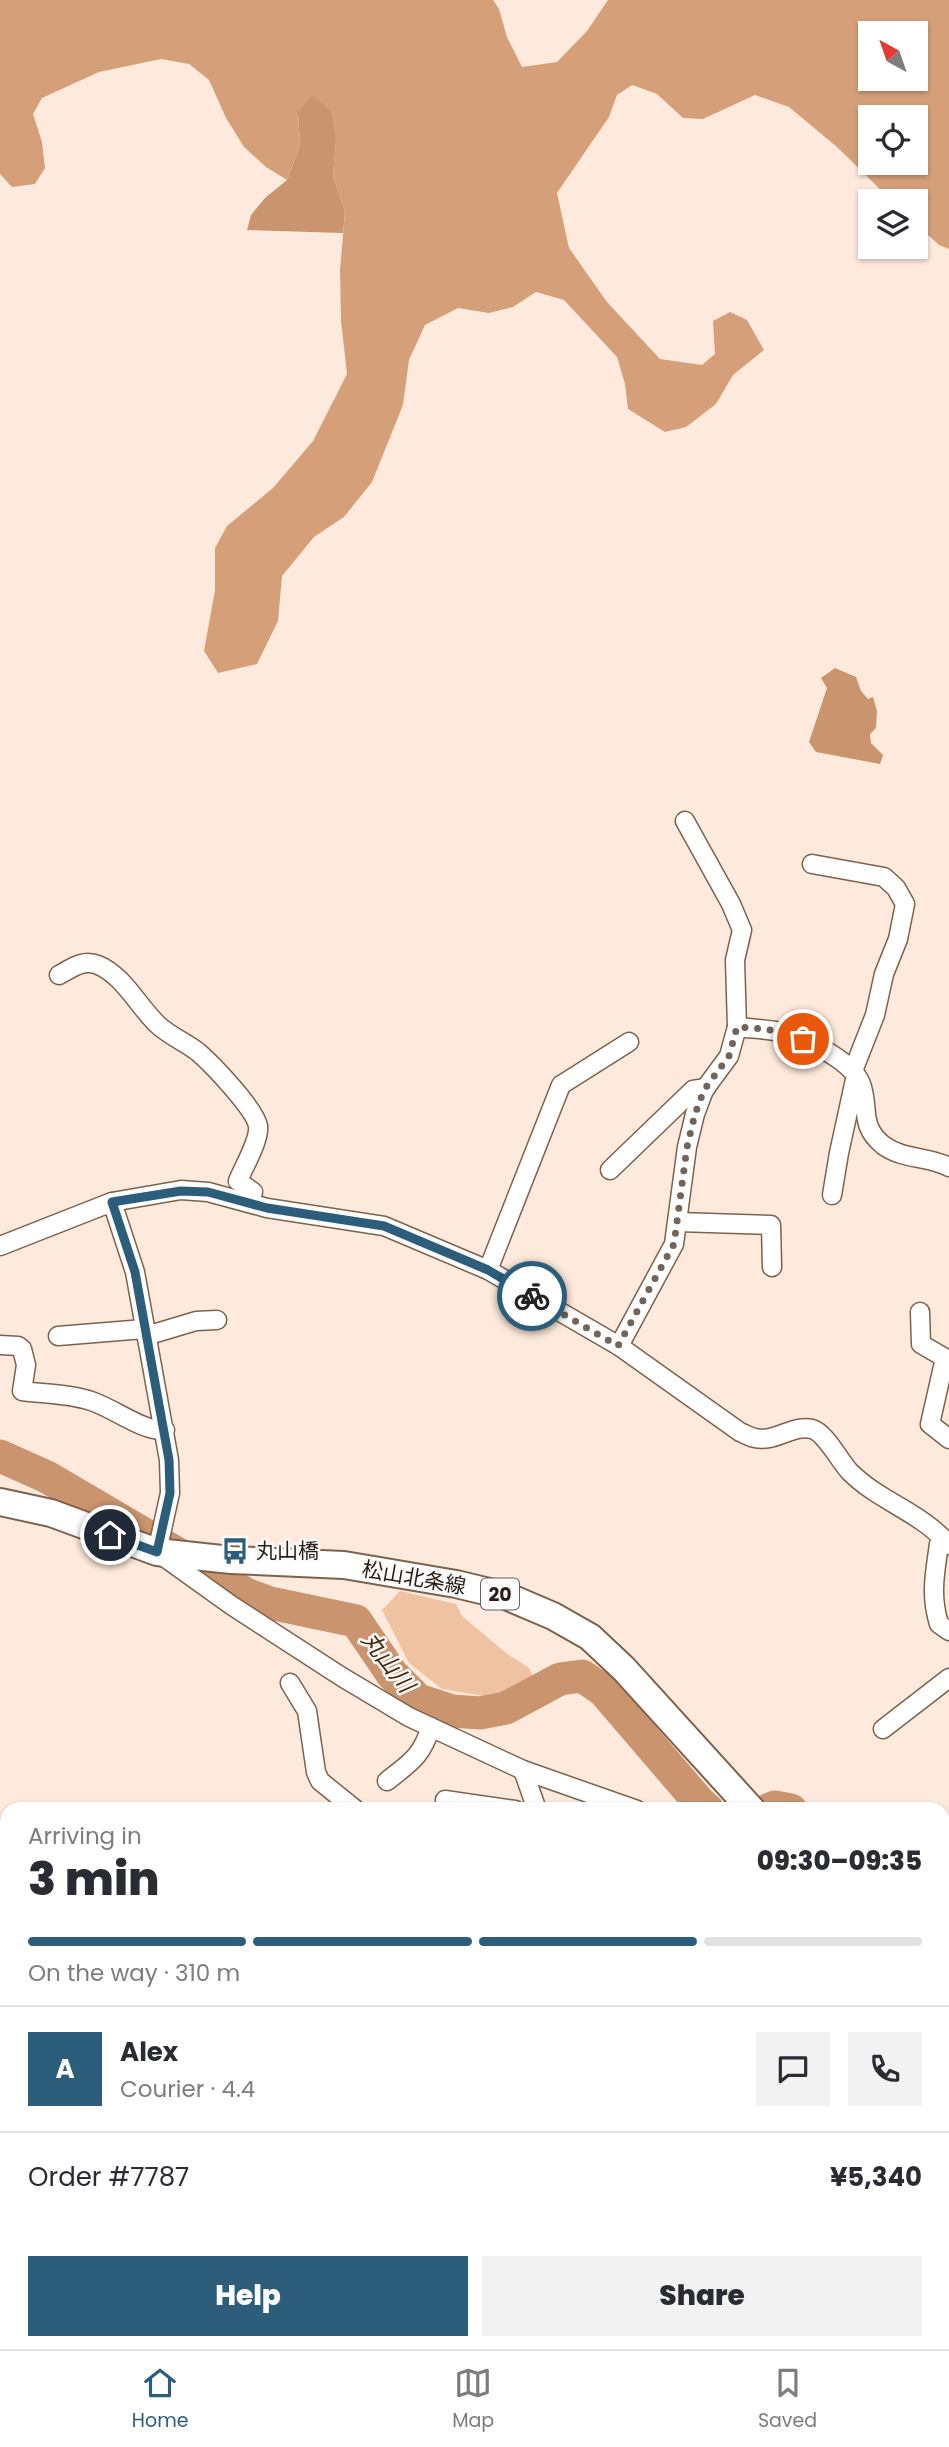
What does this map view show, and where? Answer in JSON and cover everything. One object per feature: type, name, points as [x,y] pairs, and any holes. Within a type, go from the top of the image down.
[{"type":"main road","name":"松山北条線","points":[[0,1502],[51,1513],[158,1552],[231,1560],[344,1565],[456,1584],[506,1596],[553,1616],[590,1637],[624,1669],[745,1802]]},
{"type":"street","points":[[618,1346],[674,1244],[687,1147],[695,1114],[706,1088],[729,1056],[737,1027],[735,960],[741,930],[731,904],[685,821]]},
{"type":"street","points":[[811,864],[884,877],[897,888],[905,904],[898,939],[884,974],[875,1015],[855,1073],[832,1195]]},
{"type":"street","points":[[59,975],[83,962],[96,964],[112,972],[161,1028],[197,1051],[252,1112],[258,1126],[257,1136],[238,1181],[253,1192],[249,1203]]},
{"type":"street","points":[[737,1027],[766,1029],[794,1036],[848,1065],[863,1088],[867,1124],[882,1144],[895,1152],[949,1167]]},
{"type":"street","points":[[488,1270],[561,1085],[629,1042]]},
{"type":"street","points":[[610,1170],[693,1090],[706,1088]]},
{"type":"street","points":[[0,1246],[112,1202],[181,1191],[208,1192],[267,1208],[384,1226],[488,1270],[618,1346],[740,1432],[756,1439],[770,1438],[803,1428],[814,1429],[821,1434],[849,1471],[865,1485],[919,1517],[946,1537],[939,1544],[932,1583],[934,1608],[939,1625],[949,1631]]},
{"type":"street","points":[[112,1202],[135,1272],[165,1430],[171,1477],[158,1552],[231,1605],[342,1677],[431,1727],[523,1770],[614,1802]]},
{"type":"street","points":[[678,1222],[771,1225],[772,1267]]},
{"type":"street","points":[[920,1312],[921,1344],[945,1358],[930,1424],[949,1439]]},
{"type":"street","points":[[58,1336],[145,1332],[196,1321],[217,1320]]},
{"type":"street","points":[[0,1345],[18,1346],[22,1349],[26,1365],[22,1391],[92,1401],[122,1413],[150,1430],[165,1430]]},
{"type":"street","points":[[883,1729],[949,1678]]},
{"type":"street","points":[[290,1683],[307,1711],[316,1772],[320,1781],[346,1802]]},
{"type":"street","points":[[387,1781],[417,1757],[424,1748],[431,1727]]},
{"type":"street","points":[[523,1770],[534,1802]]},
{"type":"street","points":[[445,1800],[459,1802]]},
{"type":"shaded area","points":[[0,0],[493,0],[522,67],[557,62],[587,31],[608,0],[949,0],[949,249],[939,245],[928,235],[928,189],[880,189],[866,175],[928,175],[928,105],[858,105],[858,168],[789,107],[755,95],[703,119],[683,118],[657,94],[632,85],[617,95],[609,117],[557,193],[569,248],[607,302],[660,359],[702,365],[715,354],[713,321],[730,312],[747,320],[764,350],[733,375],[716,404],[686,427],[665,432],[628,409],[625,384],[617,357],[564,300],[536,292],[513,307],[489,313],[458,308],[425,325],[409,360],[403,405],[372,482],[344,517],[314,537],[282,576],[278,621],[257,664],[218,673],[204,651],[215,590],[215,548],[227,526],[273,488],[313,441],[347,374],[341,321],[340,270],[345,212],[333,175],[336,142],[298,113],[300,146],[287,180],[266,167],[244,147],[226,118],[209,80],[189,64],[161,59],[99,72],[42,98],[33,114],[42,142],[45,168],[35,184],[12,187],[0,174]]},
{"type":"shaded area","points":[[312,95],[331,111],[336,142],[333,175],[345,212],[343,233],[247,230],[251,215],[265,198],[287,180],[300,146],[298,113]]},
{"type":"shaded area","points":[[835,668],[856,677],[861,691],[868,699],[873,697],[877,711],[876,728],[870,734],[871,743],[883,755],[880,764],[816,752],[809,742],[827,688],[821,678]]},
{"type":"shaded area","points":[[400,1591],[456,1604],[462,1616],[506,1653],[529,1668],[539,1688],[489,1697],[442,1689],[409,1663],[382,1610]]},
{"type":"waterway","name":"丸山川","points":[[0,1456],[47,1477],[246,1594],[270,1603],[356,1621],[392,1674],[418,1700],[452,1711],[480,1713],[506,1708],[560,1679],[582,1676],[603,1690],[699,1802]]},
{"type":"way so far","points":[[532,1296],[618,1346],[674,1244],[687,1147],[695,1114],[704,1090],[729,1056],[737,1027],[766,1029],[803,1039]]},
{"type":"place","name":"丸山橋","points":[[235,1551]]},
{"type":"route","points":[[110,1535],[157,1552],[171,1477],[165,1430],[135,1272],[112,1202],[151,1194],[208,1192],[267,1208],[384,1226],[488,1270],[532,1296]]}]
